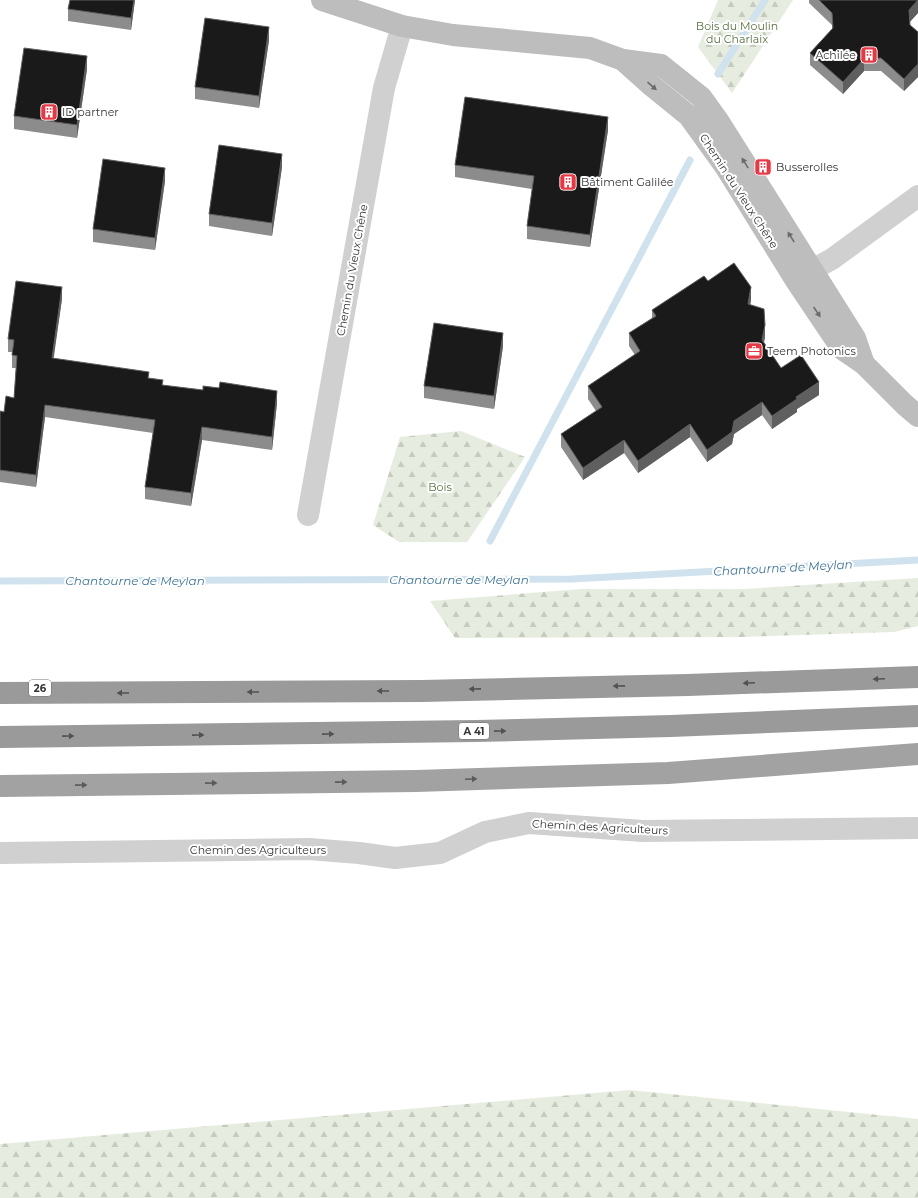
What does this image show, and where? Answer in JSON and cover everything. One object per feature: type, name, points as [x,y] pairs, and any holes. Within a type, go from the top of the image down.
[{"type":"highway","points":[[0,693],[422,691],[718,684],[918,677]]},
{"type":"highway","name":"26","points":[[0,684],[79,693]]},
{"type":"highway","name":"A 41","points":[[0,737],[484,731],[671,726],[918,716]]},
{"type":"highway","points":[[0,786],[416,781],[660,773],[918,754]]},
{"type":"highway","points":[[0,795],[58,786]]},
{"type":"main road","name":"Chemin du Vieux Chêne","points":[[322,0],[402,26],[453,35],[590,48],[623,60],[661,65],[701,97],[719,122],[804,275],[855,338],[864,364],[918,416]]},
{"type":"street","name":"Chemin du Vieux Chêne","points":[[308,515],[384,88],[402,26]]},
{"type":"street","points":[[804,275],[832,259],[918,196]]},
{"type":"street","name":"Chemin des Agriculteurs","points":[[0,853],[309,848],[395,858],[440,853],[485,832],[529,823],[643,831],[918,828]]},
{"type":"green space","name":"Bois du Moulin du Charlaix","points":[[718,0],[793,0],[732,93],[698,47]]},
{"type":"green space","name":"Bois","points":[[461,431],[525,457],[467,542],[399,542],[373,525],[400,437]]},
{"type":"green space","points":[[918,578],[918,626],[894,632],[742,637],[455,638],[430,601],[581,589],[743,589]]},
{"type":"green space","points":[[630,1090],[918,1119],[918,1198],[0,1198],[0,1144]]},
{"type":"building","points":[[70,0],[134,0],[131,18],[68,9]]},
{"type":"building","name":"Achilée","points":[[819,0],[918,0],[909,10],[910,25],[918,32],[918,64],[904,79],[881,58],[864,59],[843,82],[810,53],[833,28],[832,13]]},
{"type":"building","points":[[205,18],[269,27],[259,96],[195,87]]},
{"type":"building","name":"ID partner","points":[[24,48],[87,56],[77,125],[14,116]]},
{"type":"building","name":"Bâtiment Galilée","points":[[465,97],[608,117],[590,235],[527,226],[534,176],[455,165]]},
{"type":"building","points":[[219,145],[282,154],[272,223],[209,214]]},
{"type":"building","points":[[103,159],[165,168],[155,238],[93,229]]},
{"type":"building","points":[[734,263],[751,287],[748,304],[764,309],[765,325],[762,340],[781,368],[801,355],[819,382],[796,397],[797,399],[772,416],[762,402],[734,421],[732,432],[707,450],[690,424],[638,461],[624,440],[583,468],[561,434],[602,407],[588,386],[640,351],[629,333],[656,316],[652,310],[704,276],[708,281]]},
{"type":"building","points":[[16,281],[62,287],[52,358],[149,372],[148,378],[163,380],[162,385],[203,390],[203,386],[219,388],[220,382],[277,391],[272,437],[202,427],[191,493],[145,487],[155,420],[45,405],[36,475],[0,470],[0,411],[4,412],[6,396],[14,398],[17,356],[12,355],[14,340],[8,339]]},
{"type":"building","points":[[434,323],[503,333],[494,396],[424,386]]},
{"type":"waterway","points":[[718,74],[765,0]]},
{"type":"waterway","points":[[490,541],[690,160]]},
{"type":"waterway","name":"Chantourne de Meylan","points":[[0,581],[572,579],[918,560]]},
{"type":"place","name":"Achilée","points":[[869,55]]},
{"type":"place","name":"ID partner","points":[[49,112]]},
{"type":"place","name":"Busserolles","points":[[763,167]]},
{"type":"place","name":"Bâtiment Galilée","points":[[568,182]]},
{"type":"place","name":"Teem Photonics","points":[[754,351]]}]
